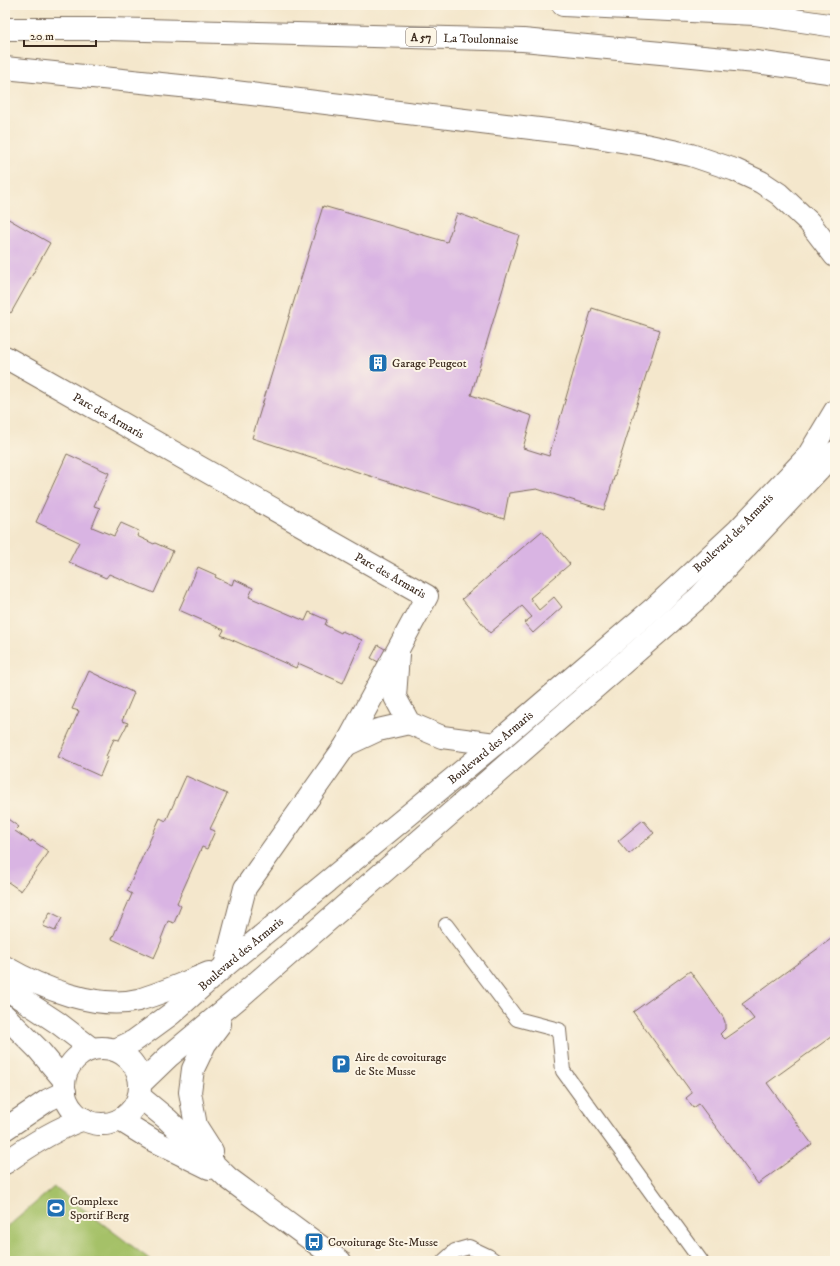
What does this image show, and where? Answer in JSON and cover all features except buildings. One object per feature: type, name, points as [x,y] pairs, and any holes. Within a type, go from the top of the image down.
[{"type":"main road","points":[[563,5],[755,14],[835,26]]},
{"type":"main road","name":"La Toulonnaise","points":[[5,29],[107,29],[523,40],[756,62],[835,73]]},
{"type":"main road","points":[[5,68],[210,89],[556,131],[691,154],[735,170],[761,182],[779,194],[809,222],[835,256]]},
{"type":"main road","name":"Parc des Armaris","points":[[5,356],[427,596],[346,745],[245,888],[225,966]]},
{"type":"main road","name":"Boulevard des Armaris","points":[[115,1050],[134,1041],[171,1014],[225,966],[495,744],[655,607],[738,530],[808,456],[835,411]]},
{"type":"main road","name":"Boulevard des Armaris","points":[[140,1090],[168,1057],[240,997],[699,597],[835,452]]},
{"type":"main road","points":[[399,647],[395,698],[409,723]]},
{"type":"main road","points":[[346,745],[378,730],[409,723],[442,737],[495,744]]},
{"type":"main road","points":[[5,967],[17,974],[60,992],[87,999],[114,1003],[137,1000],[160,993],[225,966]]},
{"type":"main road","points":[[5,988],[58,1023],[92,1048]]},
{"type":"main road","points":[[228,1178],[196,1126],[190,1092],[193,1069],[205,1044],[240,997]]},
{"type":"main road","points":[[5,1016],[38,1049],[64,1086],[69,1104],[76,1114],[84,1119],[98,1124],[109,1124],[120,1120],[132,1110],[140,1090],[137,1070],[128,1057],[115,1050],[103,1047],[92,1048],[79,1055],[69,1066],[64,1086],[48,1100],[5,1129]]},
{"type":"main road","points":[[140,1090],[167,1119],[228,1178],[340,1261]]},
{"type":"main road","points":[[5,1163],[39,1140],[65,1126],[84,1119]]},
{"type":"main road","points":[[120,1120],[154,1141],[228,1178]]},
{"type":"lane","points":[[446,925],[517,1019],[559,1030],[563,1071],[701,1261]]},
{"type":"lane","points":[[444,1261],[455,1251],[469,1247],[495,1261]]},
{"type":"green space","name":"Complexe Sportif Berg","points":[[54,1187],[152,1261],[5,1261],[5,1229]]},
{"type":"place","name":"Garage Peugeot","points":[[378,363]]},
{"type":"place","name":"Aire de covoiturage de Ste Musse","points":[[341,1064]]},
{"type":"place","name":"Complexe Sportif Berg","points":[[56,1208]]},
{"type":"place","name":"Covoiturage Ste-Musse","points":[[314,1242]]}]
